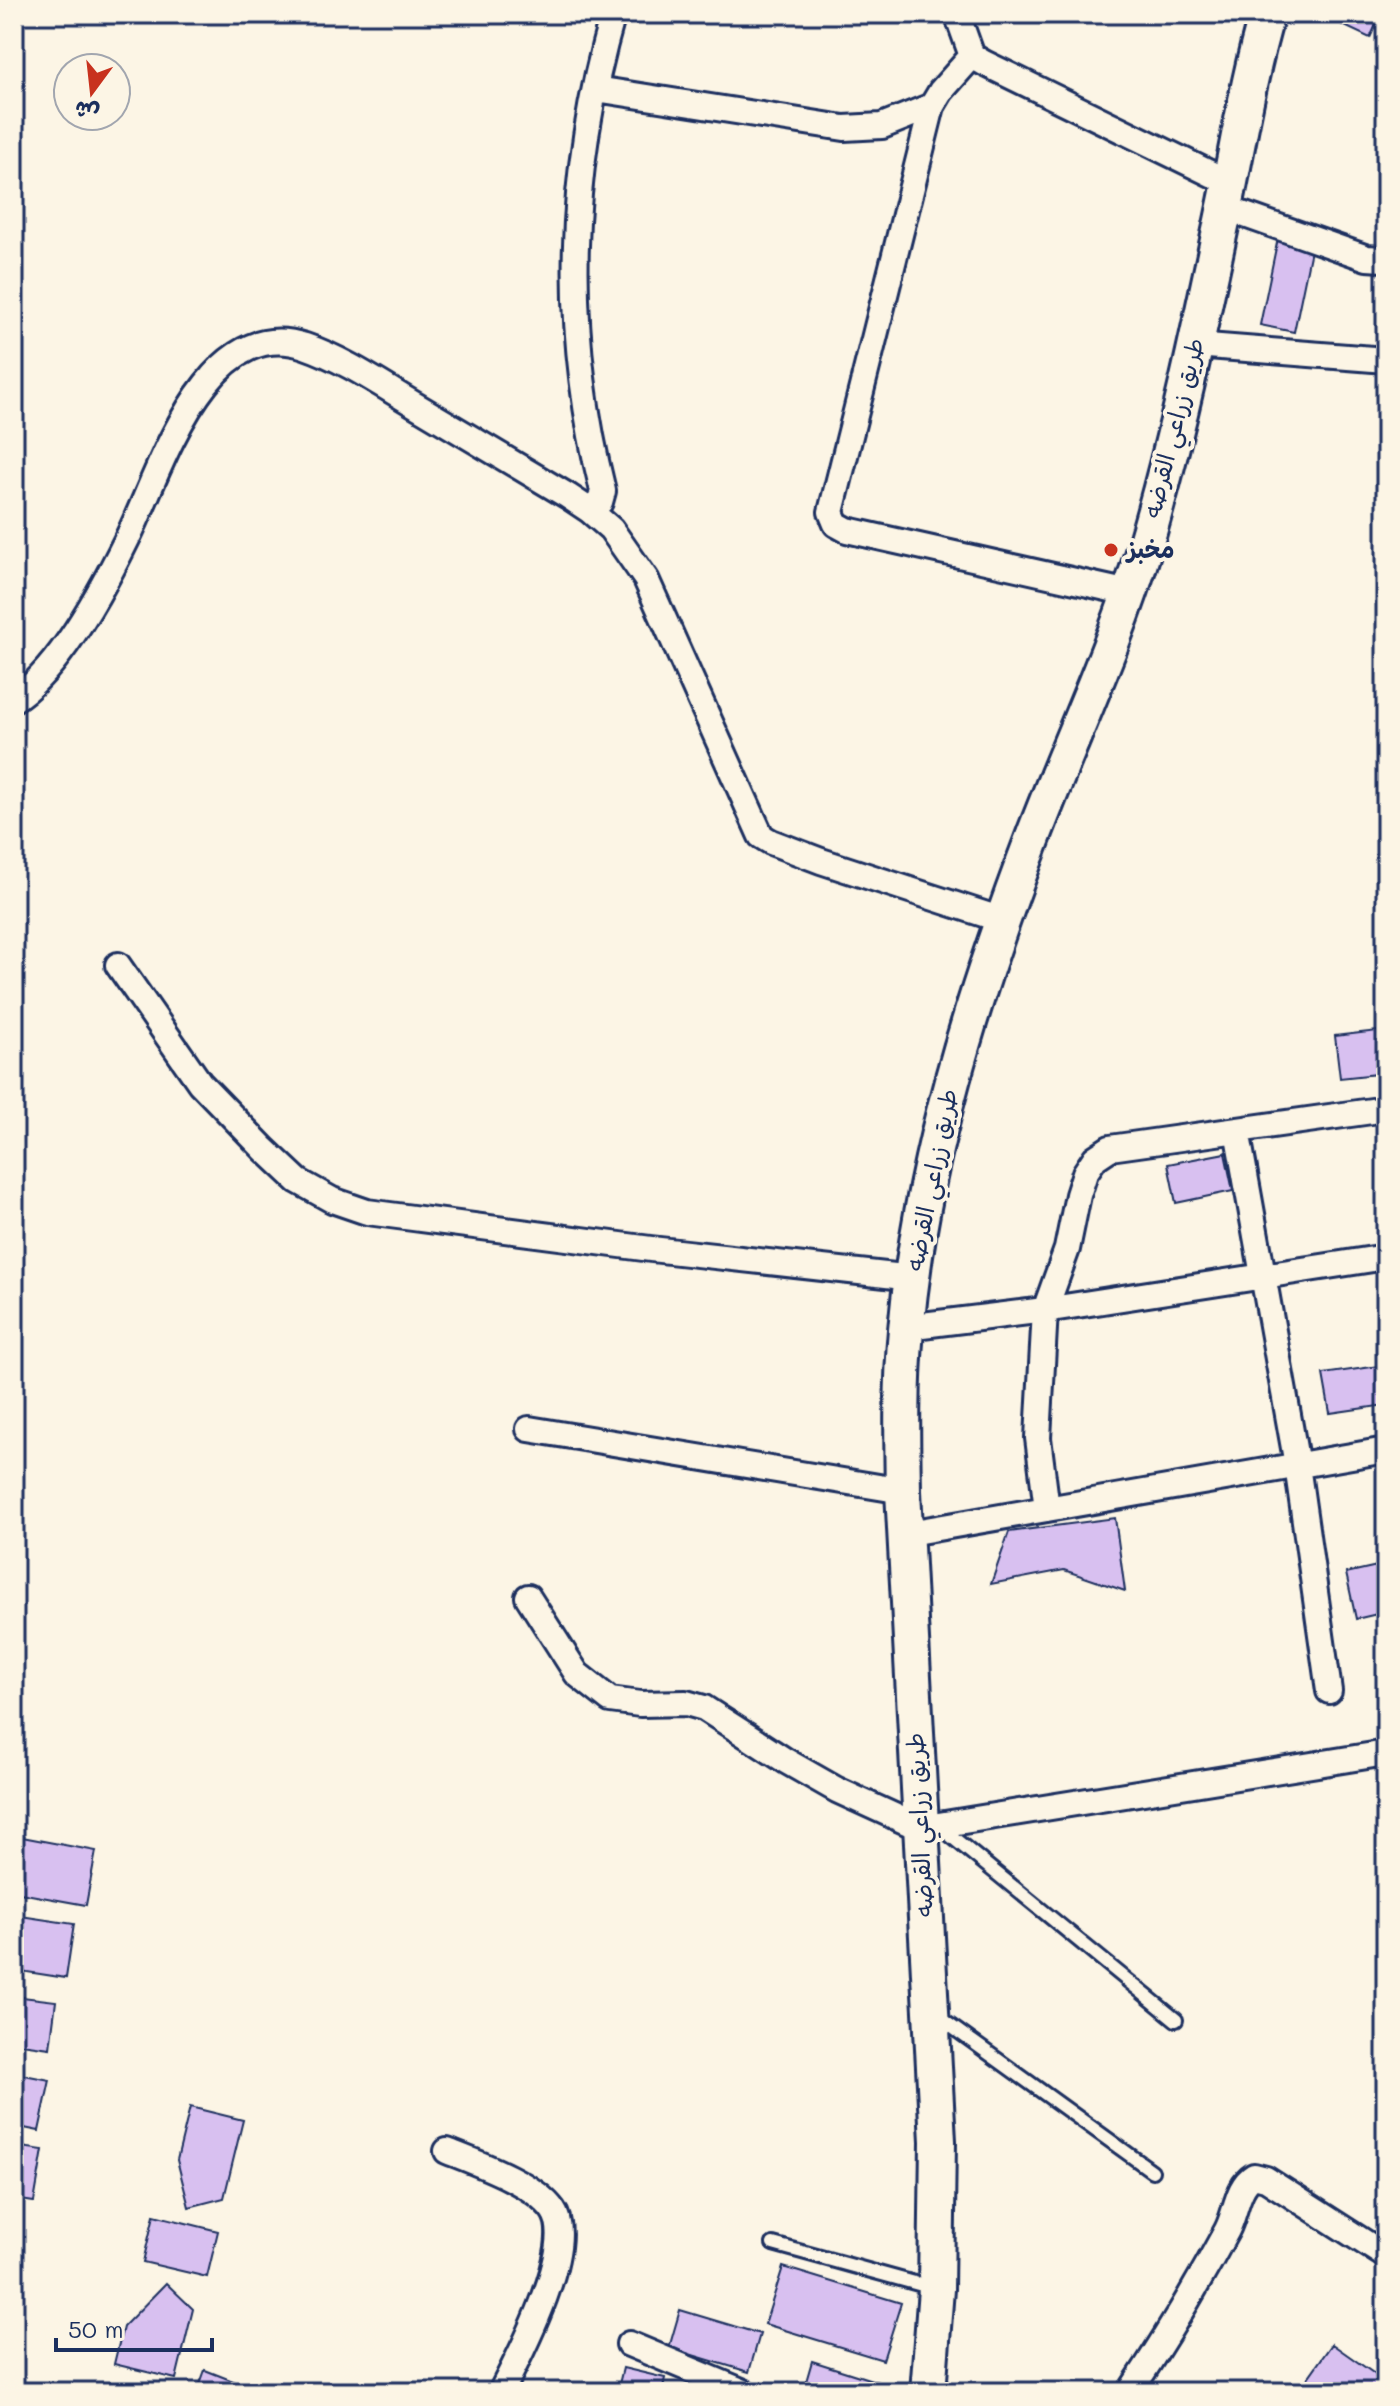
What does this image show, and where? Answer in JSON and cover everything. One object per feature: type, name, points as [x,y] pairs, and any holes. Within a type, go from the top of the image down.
[{"type":"main road","name":"طريق زراعي القرضه","points":[[928,2392],[936,2289],[938,2141],[930,2011],[930,1827],[903,1534],[901,1395],[906,1327],[931,1167],[954,1067],[1002,920],[1129,593],[1156,503],[1195,345],[1267,14]]},
{"type":"street","points":[[589,510],[600,502],[603,491],[584,404],[574,284],[581,184],[596,89],[613,14]]},
{"type":"street","points":[[957,14],[972,56],[995,70],[1227,196],[1367,258],[1386,257]]},
{"type":"street","points":[[972,56],[932,106],[897,255],[831,506],[833,518],[841,527],[857,533],[1129,593]]},
{"type":"street","points":[[596,89],[844,128],[882,126],[932,106]]},
{"type":"street","points":[[14,699],[40,680],[79,624],[129,537],[163,457],[194,401],[226,362],[239,352],[258,345],[282,342],[302,345],[343,362],[589,510],[611,529],[646,579],[761,836],[821,861],[1002,920]]},
{"type":"street","points":[[1195,345],[1386,360]]},
{"type":"street","points":[[118,965],[200,1083],[298,1181],[332,1200],[367,1212],[651,1249],[913,1278]]},
{"type":"street","points":[[1047,1509],[1038,1438],[1045,1310],[1067,1249],[1081,1184],[1095,1158],[1110,1148],[1386,1109]]},
{"type":"street","points":[[1237,1130],[1297,1465],[1329,1691]]},
{"type":"street","points":[[906,1327],[1045,1310],[1386,1257]]},
{"type":"street","points":[[529,1429],[903,1491]]},
{"type":"street","points":[[903,1534],[1386,1450]]},
{"type":"street","points":[[528,1597],[577,1674],[610,1700],[640,1704],[686,1703],[704,1708],[837,1790],[930,1827],[1386,1753]]},
{"type":"street","points":[[447,2151],[506,2177],[534,2194],[554,2210],[562,2231],[558,2255],[543,2299],[501,2392]]},
{"type":"street","points":[[1130,2392],[1173,2327],[1228,2227],[1247,2180],[1254,2176],[1266,2179],[1386,2256]]},
{"type":"street","points":[[629,2344],[744,2392]]},
{"type":"lane","points":[[930,1827],[1176,2020]]},
{"type":"lane","points":[[930,2011],[1152,2171]]},
{"type":"lane","points":[[773,2244],[936,2289]]},
{"type":"building","points":[[1337,14],[1381,14],[1370,38],[1334,21]]},
{"type":"building","points":[[1278,238],[1312,245],[1294,332],[1260,325]]},
{"type":"building","points":[[1386,1030],[1386,1073],[1340,1078],[1335,1036]]},
{"type":"building","points":[[1225,1153],[1233,1191],[1176,1203],[1168,1164]]},
{"type":"building","points":[[1386,1365],[1386,1405],[1330,1413],[1323,1374]]},
{"type":"building","points":[[1115,1518],[1125,1591],[1064,1570],[991,1584],[1009,1532]]},
{"type":"building","points":[[1386,1564],[1386,1612],[1356,1619],[1346,1573]]},
{"type":"building","points":[[17,1836],[96,1851],[86,1905],[14,1892]]},
{"type":"building","points":[[14,1915],[74,1924],[66,1978],[14,1970]]},
{"type":"building","points":[[14,1996],[56,2001],[50,2048],[14,2043]]},
{"type":"building","points":[[14,2073],[50,2080],[39,2131],[14,2126]]},
{"type":"building","points":[[190,2107],[243,2120],[224,2198],[189,2207],[177,2160]]},
{"type":"building","points":[[14,2146],[43,2150],[34,2202],[14,2199]]},
{"type":"building","points":[[154,2215],[218,2231],[207,2277],[143,2262]]},
{"type":"building","points":[[783,2267],[901,2303],[883,2360],[765,2324]]},
{"type":"building","points":[[166,2283],[193,2309],[176,2379],[114,2364],[123,2327]]},
{"type":"building","points":[[680,2310],[760,2334],[749,2372],[669,2348]]},
{"type":"building","points":[[1332,2344],[1386,2382],[1386,2392],[1298,2392]]},
{"type":"building","points":[[812,2361],[894,2387],[892,2392],[803,2392]]},
{"type":"building","points":[[623,2368],[665,2378],[662,2392],[617,2392]]},
{"type":"building","points":[[205,2370],[261,2392],[197,2392]]},
{"type":"place","name":"مخبز","points":[[1111,550]]}]
